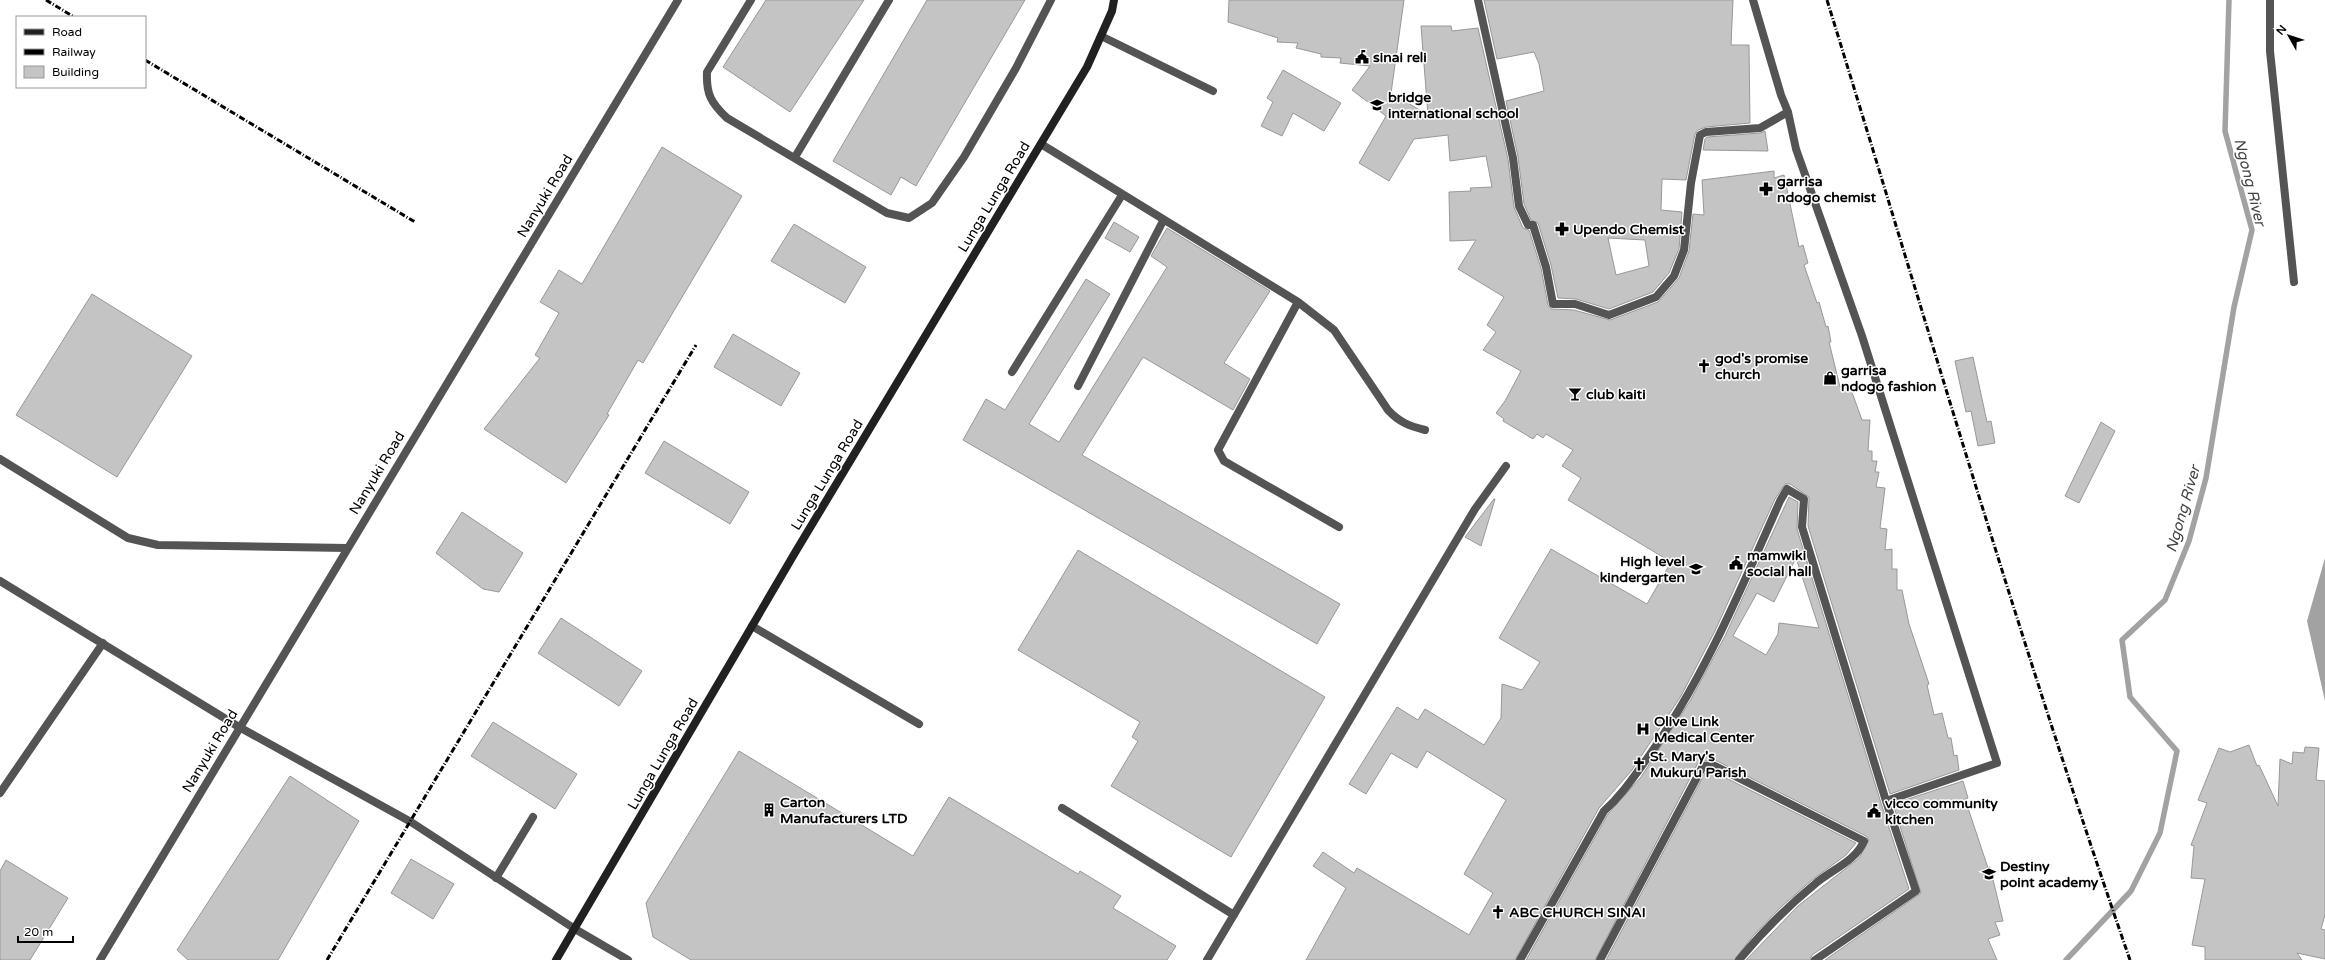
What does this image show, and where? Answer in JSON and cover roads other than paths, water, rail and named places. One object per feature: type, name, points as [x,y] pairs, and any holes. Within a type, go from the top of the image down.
[{"type":"main road","name":"Lunga Lunga Road","points":[[556,960],[575,930],[752,626],[1087,67],[1112,11],[1114,0]]},
{"type":"street","name":"Nanyuki Road","points":[[100,960],[678,0]]},
{"type":"street","points":[[751,0],[707,72],[706,85],[712,104],[726,118],[795,157],[887,214],[908,218],[932,203],[964,157],[1016,68],[1051,0]]},
{"type":"street","points":[[795,157],[889,0]]},
{"type":"street","points":[[1478,0],[1513,158],[1519,206],[1528,225],[1533,225],[1546,267],[1553,304],[1575,304],[1609,315],[1656,297],[1674,276],[1684,250],[1691,184],[1700,135],[1706,132],[1760,128],[1788,112]]},
{"type":"street","points":[[1753,0],[1781,96],[1788,112],[1796,149],[1862,336],[1997,763],[1886,801]]},
{"type":"street","points":[[2270,0],[2270,51],[2294,282]]},
{"type":"street","points":[[1101,36],[1213,91]]},
{"type":"street","points":[[1041,144],[1163,221],[1298,302],[1334,330],[1388,410],[1397,419],[1408,426],[1425,430]]},
{"type":"street","points":[[1012,372],[1122,195]]},
{"type":"street","points":[[1078,386],[1163,221]]},
{"type":"street","points":[[1298,302],[1218,450],[1224,461],[1339,527]]},
{"type":"street","points":[[0,459],[128,538],[142,543],[158,546],[347,548]]},
{"type":"street","points":[[1207,960],[1475,509],[1506,466]]},
{"type":"street","points":[[1520,960],[1604,811],[1620,797],[1672,724],[1738,595],[1780,500],[1787,489],[1804,499],[1802,527],[1886,801],[1916,891],[1815,960]]},
{"type":"street","points":[[0,581],[239,727],[411,822],[575,930],[628,960]]},
{"type":"street","points":[[752,626],[919,724]]},
{"type":"street","points":[[0,793],[103,643]]},
{"type":"street","points":[[1600,960],[1703,766],[1713,765],[1864,841],[1860,852],[1816,884],[1762,932],[1740,960]]},
{"type":"street","points":[[1062,808],[1234,915]]},
{"type":"street","points":[[496,878],[533,817]]},
{"type":"waterway","name":"Ngong River","points":[[2066,960],[2131,891],[2160,833],[2177,751],[2130,697],[2122,640],[2165,600],[2189,541],[2206,478],[2234,307],[2252,230],[2225,131],[2229,0]]},
{"type":"railway","points":[[46,0],[72,16]]},
{"type":"railway","points":[[1827,0],[2012,602],[2089,841],[2130,960]]},
{"type":"railway","points":[[146,61],[415,222]]},
{"type":"railway","points":[[327,960],[696,345]]},
{"type":"place","name":"sinai reli","points":[[1362,57]]},
{"type":"place","name":"bridge international school","points":[[1377,105]]},
{"type":"place","name":"garrisa ndogo chemist","points":[[1766,189]]},
{"type":"place","name":"Upendo Chemist","points":[[1562,229]]},
{"type":"place","name":"god's promise church","points":[[1704,366]]},
{"type":"place","name":"garrisa ndogo fashion","points":[[1830,378]]},
{"type":"place","name":"club kaiti","points":[[1575,394]]},
{"type":"place","name":"mamwiki social hall","points":[[1736,563]]},
{"type":"place","name":"High level kindergarten","points":[[1696,569]]},
{"type":"place","name":"Olive Link Medical Center","points":[[1643,729]]},
{"type":"place","name":"St. Mary's Mukuru Parish","points":[[1639,764]]},
{"type":"place","name":"Carton Manufacturers LTD","points":[[769,810]]},
{"type":"place","name":"vicco community kitchen","points":[[1874,811]]},
{"type":"place","name":"Destiny point academy","points":[[1989,874]]},
{"type":"place","name":"ABC CHURCH SINAI","points":[[1498,912]]}]
